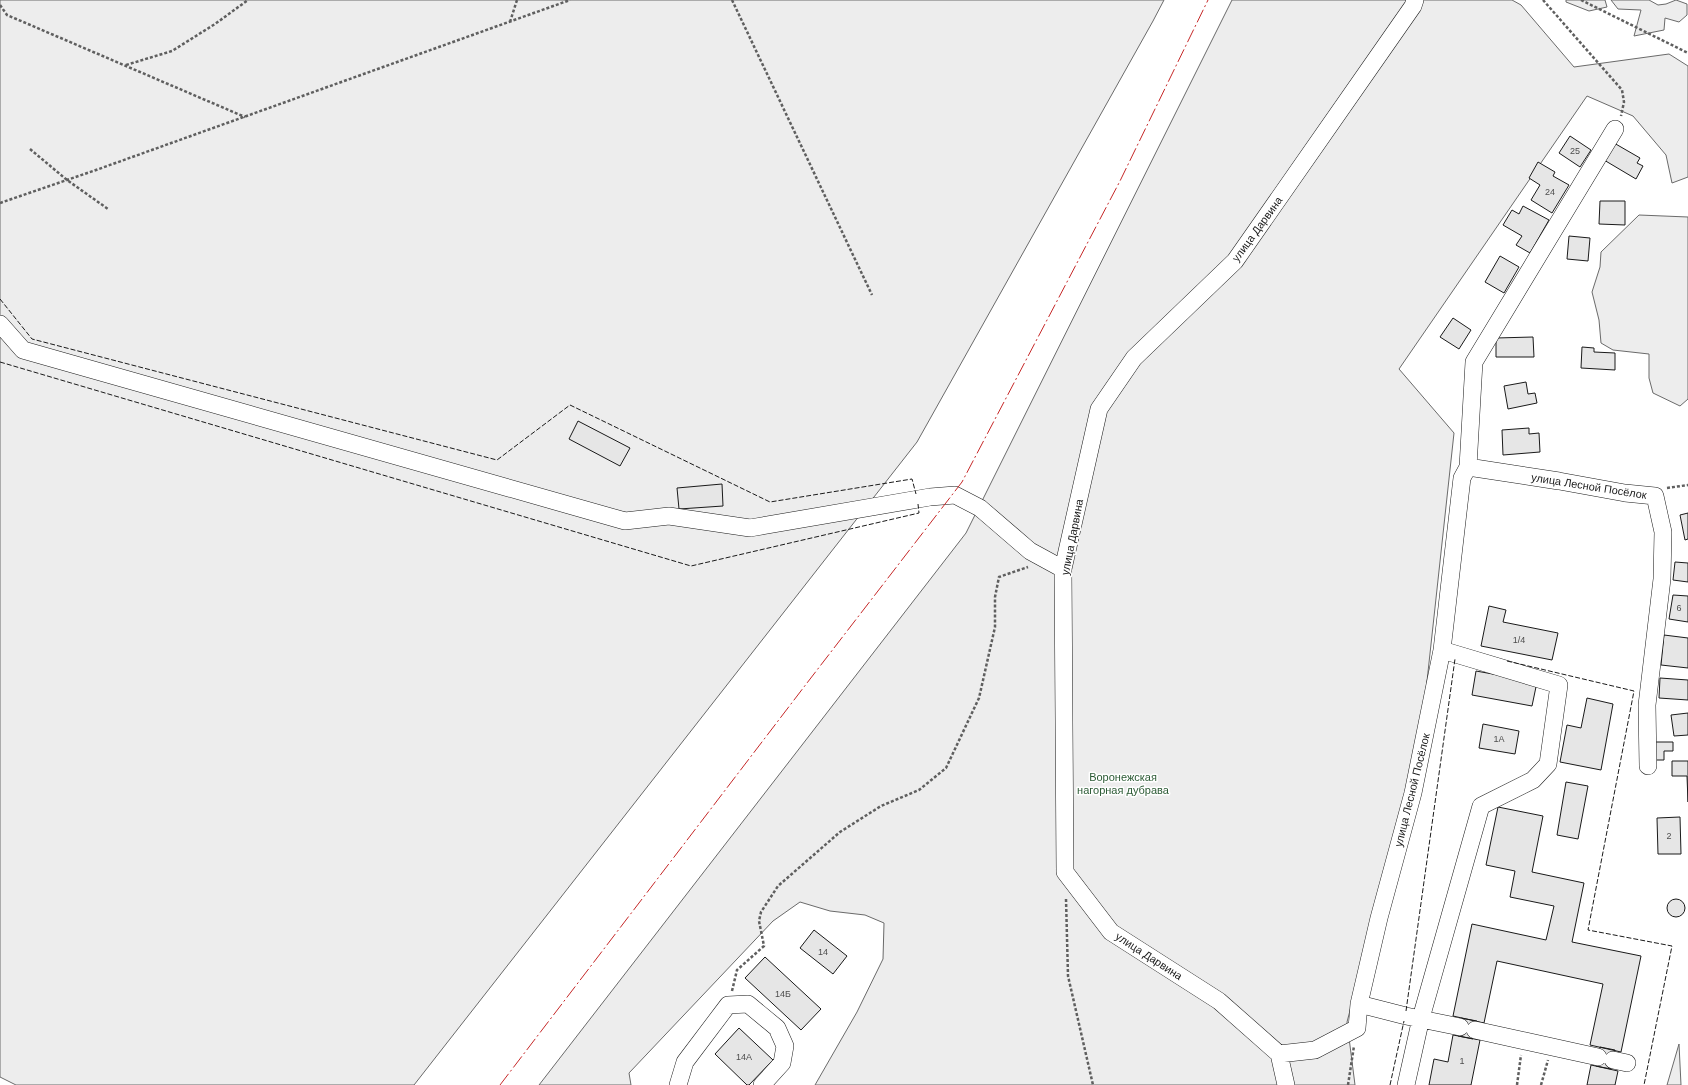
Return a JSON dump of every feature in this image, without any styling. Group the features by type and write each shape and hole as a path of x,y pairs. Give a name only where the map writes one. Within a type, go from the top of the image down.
{"street":[{"name":"улица Дарвина","path":"1279,1054 1219,1001 1111,932 1065,872 1063,569 1099,409 1134,358 1235,261 1413,6 1415,0"},
{"name":"улица Лесной Посёлок","path":"1357,1028 1358,1004 1379,918 1413,793 1442,650 1462,478 1468,467 1474,362 1615,129"},
{"path":"0,324 23,350 625,520 669,516 750,528 930,497 955,495 980,508 1030,551 1063,569"},
{"name":"улица Лесной Посёлок","path":"1468,467 1625,493 1655,496 1663,532 1662,579 1647,705 1648,766"},
{"path":"1406,1085 1421,1018 1481,806 1533,780 1548,764 1558,685 1442,650"},
{"path":"678,1085 685,1062 728,1004 748,1004 777,1028 786,1046 782,1063 762,1085"},
{"path":"1358,1004 1406,1016 1612,1060"},
{"path":"1286,1085 1279,1054 1315,1050 1357,1028"}],"path":[{"path":"126,66 172,51 215,24 248,0"},
{"path":"510,22 517,0"},
{"path":"0,203 246,117 570,0"},
{"path":"732,0 872,295"},
{"path":"1543,0 1622,90 1624,102 1622,113 1615,129"},
{"path":"1581,0 1688,53"},
{"path":"0,5 7,16 246,117"},
{"path":"30,149 67,180 108,209"},
{"path":"1655,496 1669,487 1688,485"},
{"path":"728,1004 737,970 764,946 759,921 761,912 778,886 840,832 881,806 919,790 946,768 979,698 995,627 995,597 999,577 1030,566"},
{"path":"1066,896 1068,976 1093,1085"},
{"path":"1348,1085 1357,1028"},
{"path":"1517,1085 1523,1040"},
{"path":"1541,1085 1551,1047"}],"green space":[{"path":"0,0 1164,0 917,442 414,1085 16,1085 0,1077"},
{"name":"Воронежская нагорная дубрава","path":"1232,0 1512,0 1521,5 1574,67 1669,54 1688,66 1688,177 1672,183 1666,155 1633,116 1587,96 1399,369 1454,433 1422,727 1405,801 1347,1022 1355,1085 815,1085 857,1012 883,959 884,923 865,915 830,911 800,902 773,921 629,1073 631,1085 539,1085 966,533"},
{"path":"1566,0 1605,0 1607,7 1589,11 1566,2"},
{"path":"1611,0 1649,0 1658,5 1676,0 1687,4 1687,15 1679,22 1665,18 1664,30 1634,36 1641,10 1618,9"},
{"path":"1639,215 1688,217 1688,399 1680,406 1653,393 1649,378 1649,354 1613,350 1601,343 1599,320 1592,292 1600,267 1601,252"},
{"path":"1679,1044 1681,1085 1667,1085"}],"building":[{"path":"1570,136 1591,150 1580,167 1559,153"},
{"path":"1614,143 1640,158 1637,163 1643,166 1636,179 1604,160"},
{"path":"1538,162 1555,172 1553,176 1569,185 1552,213 1531,200 1540,185 1529,178"},
{"path":"1600,201 1625,201 1625,225 1599,224"},
{"path":"1523,206 1549,220 1530,253 1516,245 1522,236 1503,225 1512,210 1519,214"},
{"path":"1569,236 1590,238 1588,261 1567,259"},
{"path":"1500,256 1519,267 1504,293 1485,282"},
{"path":"1453,318 1471,330 1459,349 1440,337"},
{"path":"1533,337 1534,357 1496,357 1496,338"},
{"path":"1582,347 1594,348 1594,352 1615,353 1615,370 1581,368"},
{"path":"1526,382 1528,394 1535,393 1537,403 1508,409 1504,386"},
{"path":"578,421 630,448 620,466 569,439"},
{"path":"1529,428 1529,434 1539,433 1540,452 1503,455 1502,430"},
{"path":"722,484 723,506 679,509 677,488"},
{"path":"1688,513 1688,539 1685,540 1680,515"},
{"path":"1675,562 1688,563 1688,582 1673,580"},
{"path":"1673,595 1688,596 1688,622 1669,619"},
{"path":"1489,606 1506,610 1503,622 1558,633 1552,660 1481,646"},
{"path":"1664,635 1688,638 1688,668 1661,665"},
{"path":"1476,671 1537,682 1532,706 1472,695"},
{"path":"1660,678 1688,680 1688,700 1659,698"},
{"path":"1587,698 1613,704 1601,770 1560,762 1567,725 1581,728"},
{"path":"1688,713 1688,735 1674,736 1671,715"},
{"path":"1483,724 1519,731 1515,754 1479,748"},
{"path":"1649,742 1673,742 1673,751 1664,751 1664,760 1650,760"},
{"path":"1672,761 1688,761 1688,802 1687,776 1672,776"},
{"path":"1566,782 1588,786 1578,839 1557,835"},
{"path":"1498,807 1543,816 1532,872 1584,883 1572,942 1641,956 1621,1052 1590,1045 1603,984 1497,961 1484,1023 1453,1016 1472,924 1546,940 1554,906 1510,897 1515,871 1486,865"},
{"path":"1680,817 1681,854 1658,854 1657,818"},
{"path":"1672,899 1680,899 1685,904 1683,915 1680,917 1672,917 1667,912 1667,904"},
{"path":"814,930 847,956 833,974 800,948"},
{"path":"765,957 821,1009 801,1030 745,978"},
{"path":"1461,1018 1477,1021 1473,1039 1458,1036"},
{"path":"739,1028 773,1060 749,1085 747,1085 715,1054"},
{"path":"1453,1035 1480,1040 1471,1085 1429,1085 1434,1059 1448,1062"},
{"path":"1600,1047 1615,1050 1611,1069 1596,1066"},
{"path":"1591,1065 1618,1071 1615,1085 1587,1085"}],"fence":[{"path":"0,299 32,339 497,460 570,405 770,502 912,479 916,494"},
{"path":"0,362 691,566 919,513 918,504"},
{"path":"1406,1011 1455,659"},
{"path":"1507,661 1634,691 1588,930 1672,946 1644,1085"},
{"path":"1390,1085 1404,1021"}],"power":[{"path":"500,1085 962,482 1120,181 1208,0"}]}
